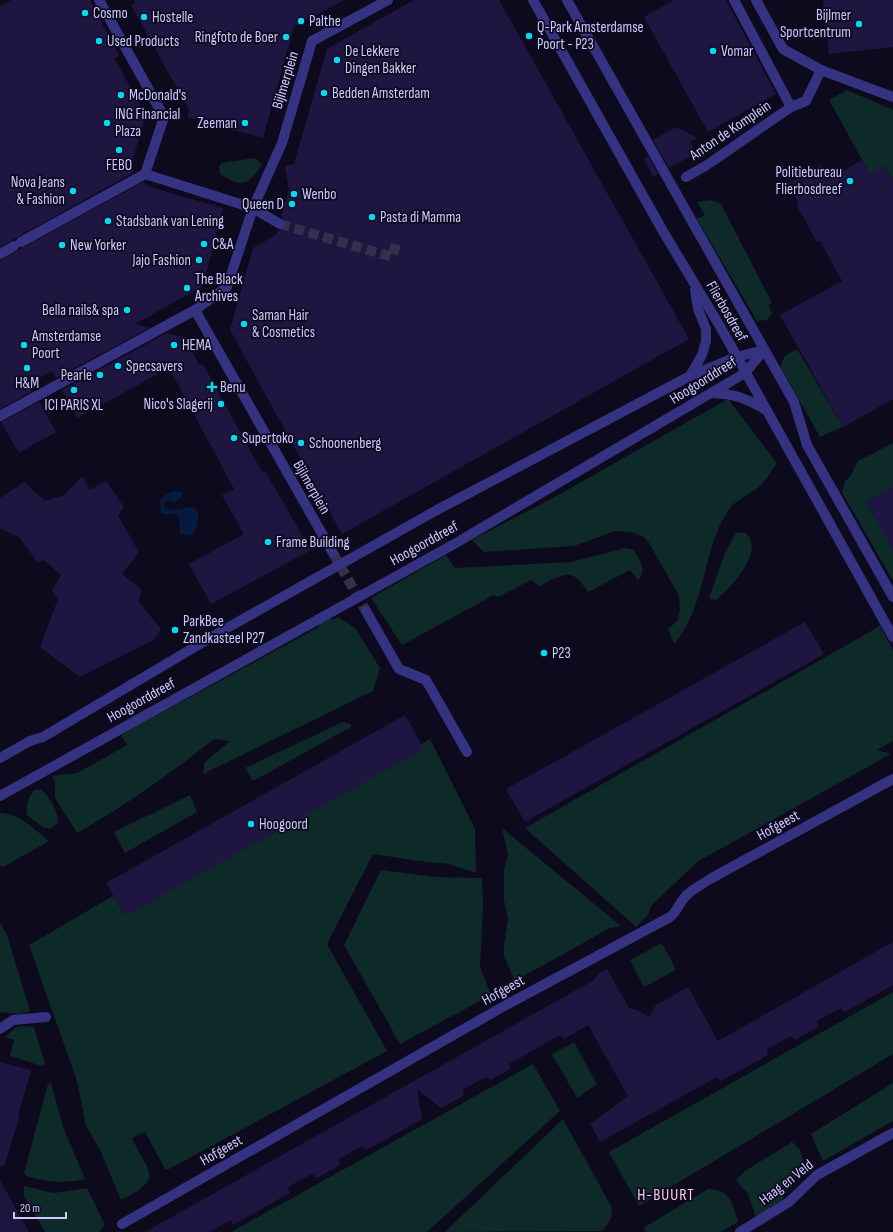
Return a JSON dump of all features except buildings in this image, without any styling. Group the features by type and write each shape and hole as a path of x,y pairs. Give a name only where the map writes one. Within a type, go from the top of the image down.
{"street":[{"path":"0,254 145,174 164,117 99,0"},
{"name":"Bijlmerplein","path":"0,416 195,310 227,287 253,208 282,143 312,41 388,0"},
{"name":"Flierbosdreef","path":"534,0 893,637"},
{"name":"Flierbosdreef","path":"567,0 794,402 808,445 831,489 893,597"},
{"name":"Anton de Komplein","path":"734,0 791,107"},
{"path":"756,0 783,49 821,70 893,97"},
{"name":"Anton de Komplein","path":"686,177 707,165 791,107 806,101 821,70"},
{"path":"145,174 253,208 280,224"},
{"path":"690,376 702,355 706,341 706,329 698,308 694,284"},
{"name":"Bijlmerplein","path":"195,310 333,553"},
{"name":"Hoogoorddreef","path":"0,758 30,741 43,737 220,632 437,510 690,376 736,356 764,350"},
{"name":"Hoogoorddreef","path":"0,796 456,543 745,374 764,350"},
{"path":"712,393 729,394 748,399 765,409"},
{"path":"366,612 399,669 426,680 467,752"},
{"name":"Hofgeest","path":"122,1224 506,1005 670,917 676,912 680,903 688,894 710,879 893,779"},
{"path":"0,1029 14,1020 46,1017"},
{"name":"Haag en Veld","path":"740,1232 789,1202 817,1175 893,1133"}],"green space":[{"path":"847,90 893,110 893,181 885,166 870,174 829,100"},
{"path":"255,158 262,165 248,181 244,183 239,183 220,174 219,167 221,163"},
{"path":"711,200 721,204 772,303 768,305 772,313 767,320 757,321 697,219 705,215 697,202"},
{"path":"797,349 843,427 820,437 781,368 784,358 790,352"},
{"path":"728,399 777,463 759,487 730,507 727,512 713,544 692,613 674,644 668,629 677,621 680,610 679,596 649,543 644,537 631,532 615,531 574,546 484,552 472,540 551,499"},
{"path":"893,443 893,487 866,502 893,548 893,581 842,492 845,481 850,477 858,461"},
{"path":"744,532 750,539 752,548 744,568 722,595 715,600 709,598 725,553 736,533"},
{"path":"625,548 634,550 642,565 641,577 638,580 630,570 588,592 577,578 571,575 561,576 539,586 531,580 498,597 494,595 402,645 371,598 446,555 455,568 571,562"},
{"path":"331,617 332,620 338,617 355,628 380,668 373,691 203,774 204,763 230,741 214,739 147,789 113,812 77,833 55,798 55,782 52,776 77,773 127,745 121,735 319,627 318,622"},
{"path":"880,626 893,650 893,741 877,750 891,754 697,862 651,906 648,915 636,927 525,828"},
{"path":"343,722 351,724 351,727 253,781 245,768"},
{"path":"430,739 475,829 476,873 449,864 373,854 327,944 387,1051 169,1169 165,1169 145,1132 132,1138 147,1167 149,1174 148,1180 144,1186 121,1200 100,1150 86,1126 77,1081 29,945 113,896 123,912"},
{"path":"41,789 50,800 57,813 58,823 50,829 44,828 27,815 27,805 34,790"},
{"path":"190,795 197,812 125,853 114,832"},
{"path":"0,813 8,814 21,819 49,841 3,867 0,866"},
{"path":"502,828 621,926 610,928 515,981 504,956 508,919 504,900 504,870 508,854"},
{"path":"381,870 434,877 482,878 483,908 480,967 491,995 400,1044 344,945"},
{"path":"0,923 7,935 30,1011 20,1014 0,1012"},
{"path":"662,943 676,970 644,987 630,960"},
{"path":"893,992 893,1054 639,1206 609,1152"},
{"path":"16,1027 34,1027 45,1064 42,1066 10,1056 14,1040 5,1037"},
{"path":"574,1042 597,1084 577,1098 552,1054"},
{"path":"533,1064 560,1111 427,1232 231,1232"},
{"path":"51,1083 63,1127 85,1179 55,1182 26,1176 24,1173 48,1084"},
{"path":"893,1083 893,1121 823,1161 811,1134"},
{"path":"563,1119 611,1206 612,1213 610,1220 602,1231 445,1232"},
{"path":"792,1142 800,1150 807,1172 797,1178 787,1189 781,1202 756,1217 748,1194 736,1180 745,1171"},
{"path":"24,1186 54,1193 87,1188 105,1225 99,1232 45,1232 24,1196"},
{"path":"708,1189 721,1192 726,1195 732,1204 738,1222 720,1232 646,1232 643,1228"}],"water":[{"path":"171,492 182,492 182,497 174,503 167,500 164,503 165,508 176,509 194,507 198,513 198,519 195,533 190,535 180,534 179,517 174,514 162,514 160,505 162,498"}],"tunnel":[{"path":"280,224 392,257 396,244"},
{"path":"333,553 366,611"}],"place":[{"name":"Cosmo","path":"85,13"},
{"name":"Hostelle","path":"144,17"},
{"name":"Palthe","path":"301,21"},
{"name":"Bijlmer Sportcentrum","path":"859,24"},
{"name":"Q-Park Amsterdamse Poort - P23","path":"529,36"},
{"name":"Ringfoto de Boer","path":"286,37"},
{"name":"Used Products","path":"99,41"},
{"name":"Vomar","path":"713,51"},
{"name":"De Lekkere Dingen Bakker","path":"337,60"},
{"name":"Bedden Amsterdam","path":"324,93"},
{"name":"McDonald's","path":"121,95"},
{"name":"ING Financial Plaza","path":"107,123"},
{"name":"Zeeman","path":"245,123"},
{"name":"FEBO","path":"119,150"},
{"name":"Politiebureau Flierbosdreef","path":"850,181"},
{"name":"Nova Jeans & Fashion","path":"73,191"},
{"name":"Wenbo","path":"294,194"},
{"name":"Queen D","path":"292,204"},
{"name":"Pasta di Mamma","path":"372,217"},
{"name":"Stadsbank van Lening","path":"108,221"},
{"name":"C&A","path":"204,244"},
{"name":"New Yorker","path":"62,245"},
{"name":"Jajo Fashion","path":"199,260"},
{"name":"The Black Archives","path":"187,288"},
{"name":"Bella nails& spa","path":"127,310"},
{"name":"Saman Hair & Cosmetics","path":"244,324"},
{"name":"Amsterdamse Poort","path":"24,345"},
{"name":"HEMA","path":"174,345"},
{"name":"Specsavers","path":"118,366"},
{"name":"H&M","path":"27,368"},
{"name":"Pearle","path":"100,375"},
{"name":"Benu","path":"212,387"},
{"name":"ICI PARIS XL","path":"74,390"},
{"name":"Nico's Slagerij","path":"221,404"},
{"name":"Supertoko","path":"234,438"},
{"name":"Schoonenberg","path":"301,443"},
{"name":"Frame Building","path":"268,542"},
{"name":"ParkBee Zandkasteel P27","path":"175,630"},
{"name":"P23","path":"544,653"},
{"name":"Hoogoord","path":"251,824"}],"district":[{"name":"H-BUURT","path":"666,1194"}]}
